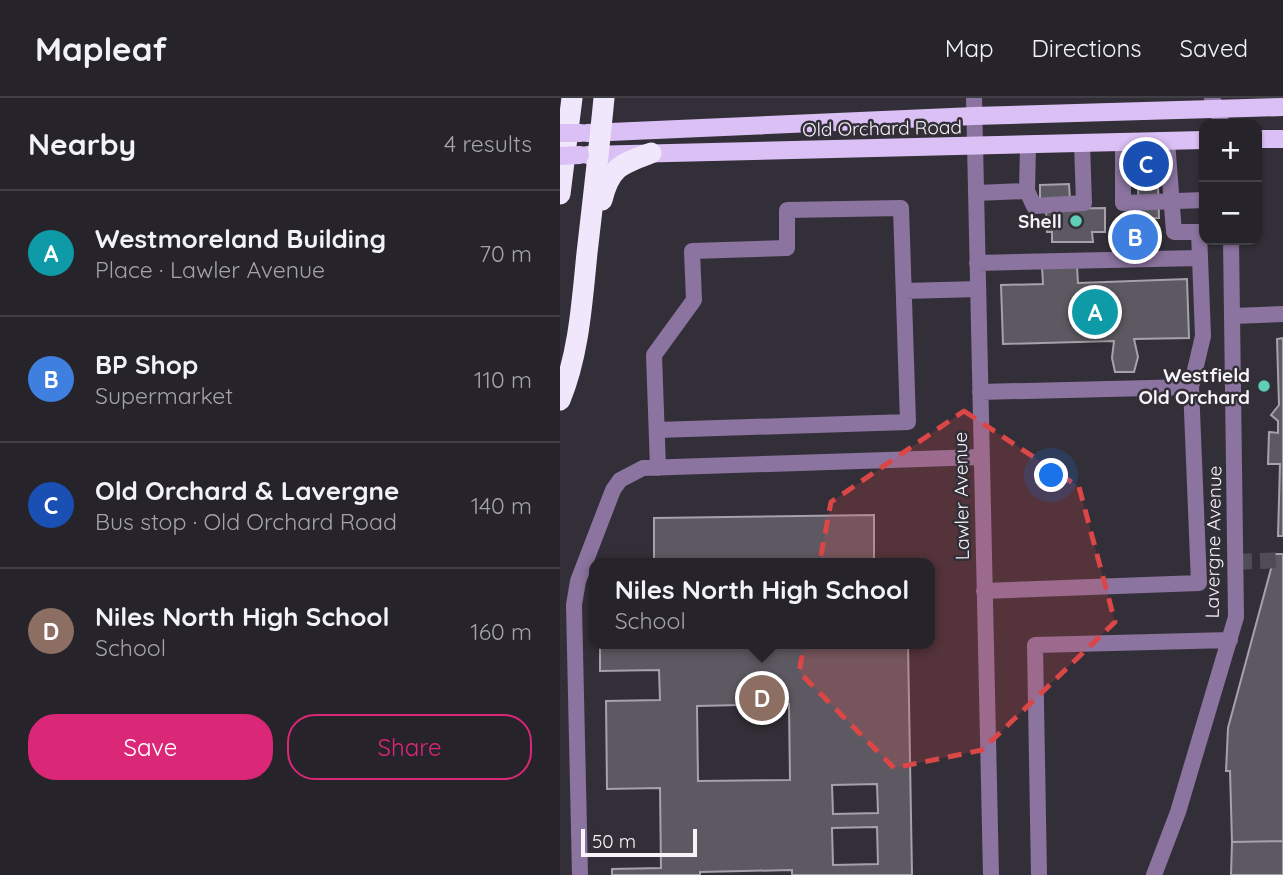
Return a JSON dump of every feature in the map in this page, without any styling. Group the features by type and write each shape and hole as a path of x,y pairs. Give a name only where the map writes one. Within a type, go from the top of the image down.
{"highway":[{"path":"560,194 572,98"},
{"path":"579,326 591,132 604,98"},
{"path":"560,400 587,303 599,211 606,181 616,169 627,162 652,153"}],"main road":[{"name":"Old Orchard Road","path":"560,133 974,107 1217,110 1283,107"},
{"path":"1262,139 1283,139"},
{"name":"Old Orchard Road","path":"560,156 1199,140"}],"street":[{"name":"Lawler Avenue","path":"974,107 990,875"},
{"path":"1167,141 1174,232 1199,232"},
{"path":"1123,143 1123,203 1199,200"},
{"path":"1028,146 1027,191 1034,206 1084,203 1082,144"},
{"path":"976,193 1027,191"},
{"path":"656,430 908,422 901,208 787,210 787,248 692,251 694,300 654,355 656,430 658,468"},
{"path":"984,591 1199,583 1191,387 1202,336 1200,245"},
{"name":"Lavergne Avenue","path":"1154,875 1178,813 1236,617 1231,245"},
{"path":"977,263 1199,258"},
{"path":"904,291 978,289"},
{"path":"1233,316 1283,314"},
{"path":"980,392 1191,387"},
{"path":"580,875 574,605 578,581 612,490 620,480 643,468 981,457"},
{"path":"1039,875 1035,645 1230,640"},
{"path":"560,704 577,703"}],"highlighted area":[{"path":"964,411 1079,487 1115,622 982,750 894,768 799,672 831,502"}],"building":[{"name":"Shell","path":"1069,184 1070,200 1040,201 1040,185"},
{"path":"1158,186 1159,218 1139,219 1138,187"},
{"name":"Shell","path":"1105,208 1105,232 1092,232 1093,242 1052,242 1052,232 1047,232 1046,209"},
{"path":"1153,226 1154,246 1117,248 1116,227"},
{"path":"1077,266 1078,283 1187,279 1189,338 1134,339 1138,357 1134,372 1115,372 1112,358 1114,341 1003,344 1001,285 1043,284 1042,267"},
{"path":"1283,338 1283,536 1278,536 1280,464 1268,464 1269,432 1278,433 1278,421 1271,415 1279,405 1277,339"},
{"path":"874,515 874,558 654,558 654,518"},
{"path":"1275,554 1283,554 1283,841 1232,842 1230,771 1226,771 1228,728"},
{"path":"600,649 908,649 912,875 792,875 792,870 700,872 700,875 612,875 612,869 661,868 660,788 607,789 606,701 660,700 659,670 600,671","holes":["789,704 790,780 698,781 697,706","877,784 878,813 833,814 832,785","877,827 878,864 833,865 832,828"]},
{"path":"1283,841 1283,875 1231,875 1232,842"}],"tunnel":[{"path":"1236,562 1283,560"}],"place":[{"name":"Old Orchard & Lavergne","path":"1146,164"},
{"name":"Shell","path":"1076,221"},
{"name":"BP Shop","path":"1135,237"},
{"name":"Westmoreland Building","path":"1095,312"},
{"name":"Westfield Old Orchard","path":"1264,386"},
{"name":"Niles North High School","path":"762,698"}]}
